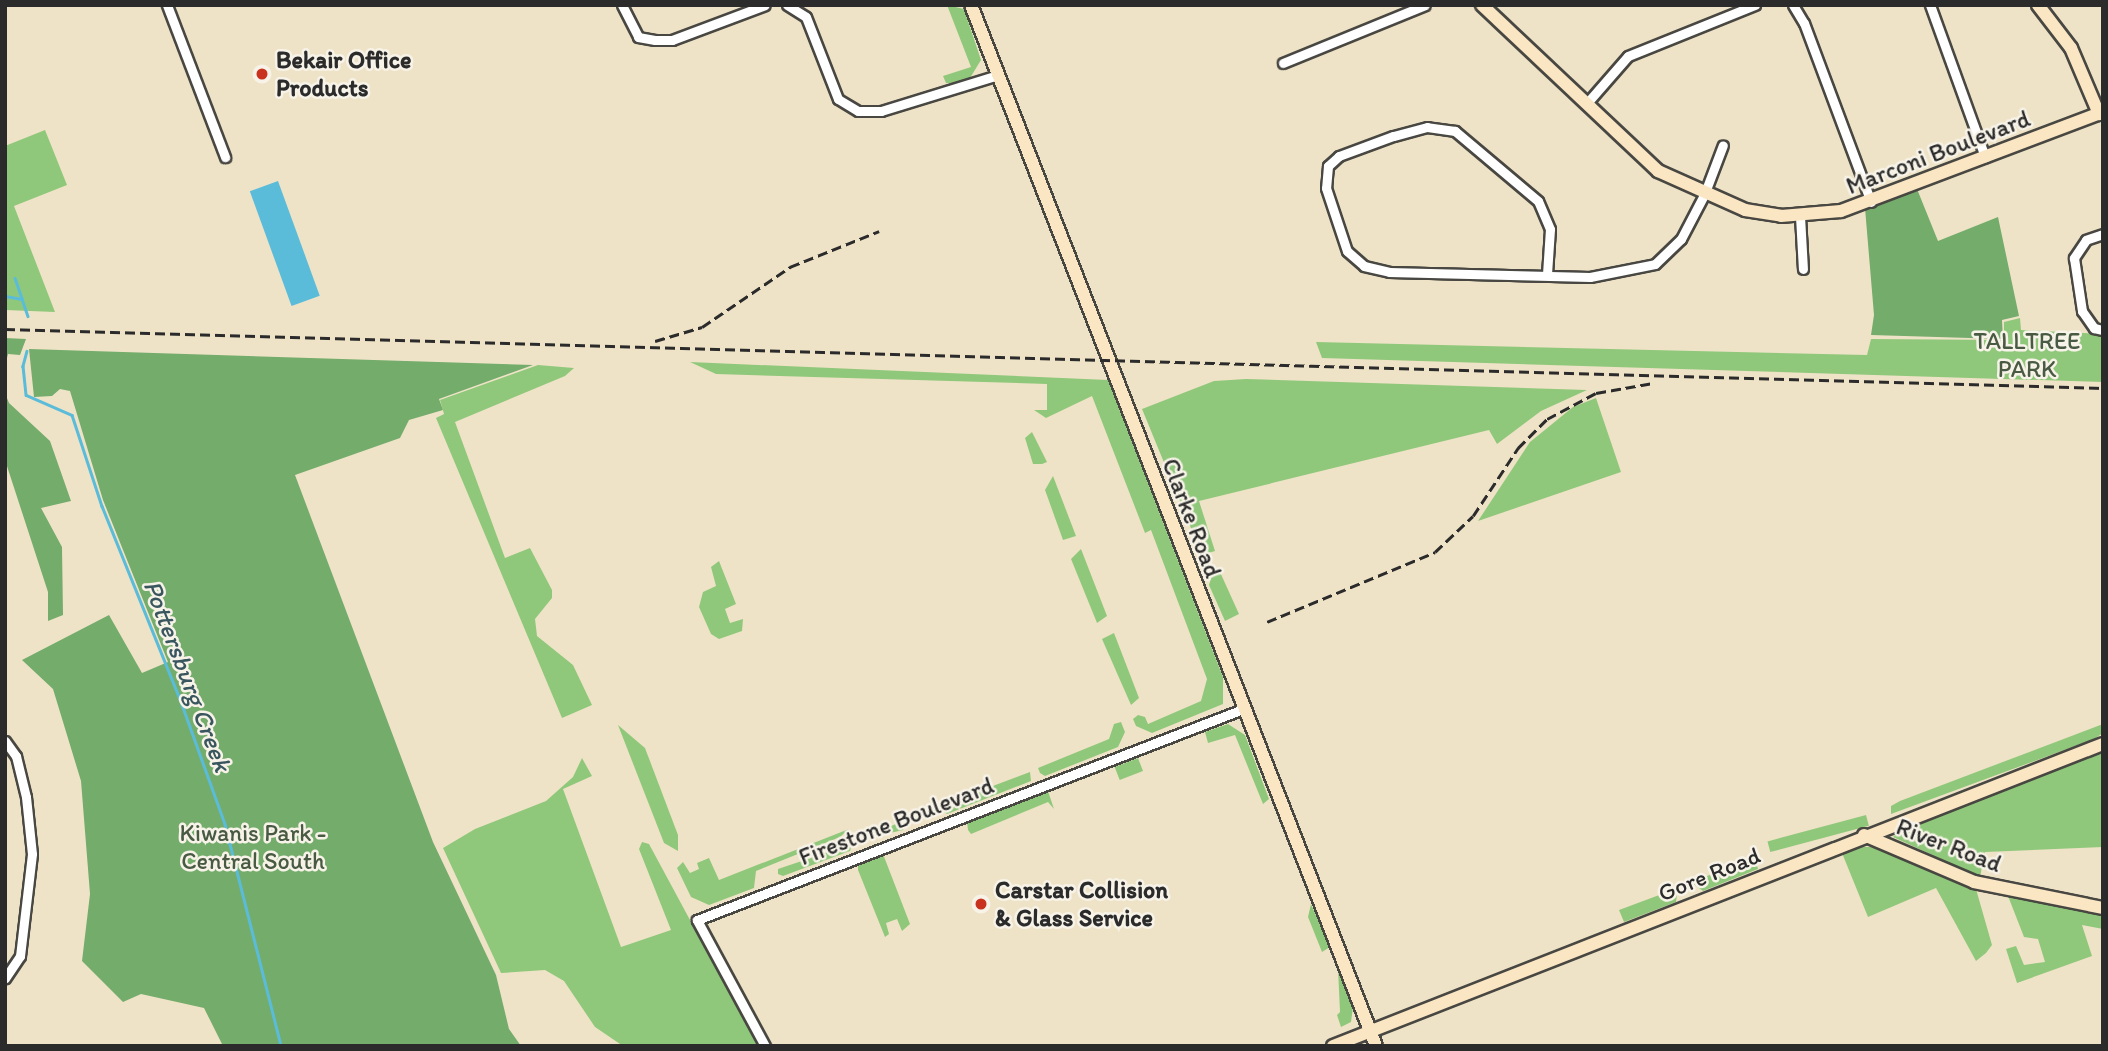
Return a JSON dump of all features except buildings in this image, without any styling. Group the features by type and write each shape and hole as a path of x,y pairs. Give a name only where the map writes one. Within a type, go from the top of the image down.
{"main road":[{"name":"Clarke Road","path":"971,5 1376,1046"},
{"name":"Marconi Boulevard","path":"1482,5 1658,171 1704,195 1745,211 1800,216 1871,202 2101,113"},
{"path":"2038,5 2071,48 2101,113"},
{"name":"Gore Road","path":"1333,1046 1864,835 2103,744"},
{"name":"River Road","path":"1864,835 1974,882 2103,908"}],"street":[{"path":"167,5 225,157"},
{"path":"622,5 638,37 655,40 672,40 765,5"},
{"path":"787,5 806,17 838,99 858,111 881,111 998,75"},
{"path":"1283,63 1425,5"},
{"path":"1587,103 1628,56 1755,5"},
{"path":"1793,5 1804,23 1871,202"},
{"path":"1930,5 1985,157"},
{"path":"1548,274 1550,229 1538,201 1455,131 1427,127 1392,136 1339,156 1328,166 1326,188 1344,240 1348,251 1364,266 1389,272 1590,277 1656,264 1681,239 1704,195 1723,145"},
{"path":"1800,216 1804,269"},
{"path":"2103,233 2086,240 2074,258 2082,311 2094,328 2103,330"},
{"name":"Firestone Boulevard","path":"765,1046 697,920 1243,709"},
{"path":"5,741 16,756 26,797 32,854 28,915 20,956 5,978"}],"green space":[{"path":"947,5 964,9 981,60 970,78 953,83 946,83 943,76 971,67"},
{"path":"45,130 67,185 14,206 55,312 5,310 5,146"},
{"path":"1917,189 1938,241 1998,217 2019,316 2002,320 2003,339 1871,335 1874,315 1865,208"},
{"name":"TALLTREE PARK","path":"2020,318 2021,330 2103,334 2103,382 1322,358 1316,342 1867,355 1871,339 2004,340 2004,322"},
{"path":"5,338 26,339 20,355 8,354 5,366"},
{"name":"Kiwanis Park - Central South","path":"29,349 533,365 439,399 443,410 409,420 400,438 295,475 433,842 496,975 509,1029 521,1046 223,1046 204,1008 141,994 123,1002 82,961 90,894 81,781 53,689 22,660 109,615 142,673 168,662 103,500 70,391 60,389 52,396 34,397"},
{"path":"690,362 1108,380 1223,677 1223,704 1152,733 1136,726 1133,719 1138,715 1145,717 1148,724 1201,701 1207,679 1151,530 1145,533 1092,396 1046,418 1034,410 1047,410 1047,384 716,374"},
{"path":"538,365 574,368 565,376 455,422 505,558 530,548 552,590 552,598 535,619 537,636 573,665 592,705 562,718 436,418 444,414 440,400"},
{"path":"1246,379 1587,390 1541,411 1497,444 1489,430 1199,501 1215,551 1202,555 1142,409 1214,381"},
{"path":"5,393 9,403 50,441 71,501 41,508 62,547 63,615 48,621 48,592 5,460"},
{"path":"1596,398 1621,472 1478,521 1530,442 1573,407"},
{"path":"1032,432 1047,462 1033,464 1025,438"},
{"path":"1053,476 1076,536 1063,540 1045,490"},
{"path":"1081,549 1107,616 1097,623 1071,559"},
{"path":"719,561 736,604 725,609 730,623 743,619 742,631 719,639 711,634 699,607 703,592 716,586 711,567"},
{"path":"1220,572 1239,614 1225,621 1209,585 1211,578"},
{"path":"1114,633 1139,698 1131,705 1102,639"},
{"path":"1121,722 1125,732 1118,747 1045,776 1040,773 1038,768 1109,739 1114,724"},
{"path":"1228,724 1245,735 1269,799 1263,804 1235,735 1208,743 1205,732"},
{"path":"2103,724 2103,733 2094,739 1891,814 1891,806 1900,801"},
{"path":"618,725 645,748 678,835 678,851 664,843"},
{"path":"2103,752 2103,847 1985,852 1980,877 1893,837 1900,830"},
{"path":"582,758 592,776 563,789 621,947 671,930 639,849 642,842 649,844 758,1046 623,1046 595,1027 564,981 545,970 501,973 443,848 475,829 546,801 573,777"},
{"path":"1138,758 1143,771 1120,780 1115,767"},
{"path":"1030,772 1031,781 947,814 937,807"},
{"path":"1048,791 1054,809 1048,802 971,834 968,830 967,822"},
{"path":"1866,815 1869,826 1770,852 1767,841"},
{"path":"901,822 906,826 903,830 873,837 873,833"},
{"path":"849,829 840,837 756,871 754,888 709,905 691,897 677,868 683,862 690,873 699,869 697,863 709,858 719,880"},
{"path":"852,844 850,851 783,876 778,874 778,869"},
{"path":"1855,847 1873,847 1976,889 1992,945 1986,953 1976,961 1936,888 1868,917 1842,853"},
{"path":"883,854 910,924 902,931 897,919 886,923 889,934 885,937 858,870 858,863"},
{"path":"1755,858 1758,869 1703,891 1691,882"},
{"path":"1678,888 1676,902 1624,922 1619,910"},
{"path":"2008,896 2103,914 2103,929 2082,925 2092,956 2017,983 2006,949 2016,946 2024,965 2045,962 2038,939 2024,937"},
{"path":"1311,904 1330,947 1322,952 1308,917"},
{"path":"1338,969 1353,1007 1351,1022 1341,1027 1337,1015 1340,1012"}],"water":[{"path":"278,181 320,296 292,306 250,191"}],"waterway":[{"path":"15,278 22,298"},
{"name":"Pottersburg Creek","path":"5,296 22,299 28,316"},
{"name":"Pottersburg Creek","path":"27,351 23,366 26,395 72,415 102,506 180,699 225,824 281,1046"}],"railway":[{"path":"655,341 702,327 790,267 879,231"},
{"path":"5,329 2103,388"},
{"path":"1267,622 1435,552 1473,516 1518,448 1547,419 1596,393 1653,383"}],"place":[{"name":"Bekair Office Products","path":"262,74"},
{"name":"Carstar Collision & Glass Service","path":"981,904"}]}
